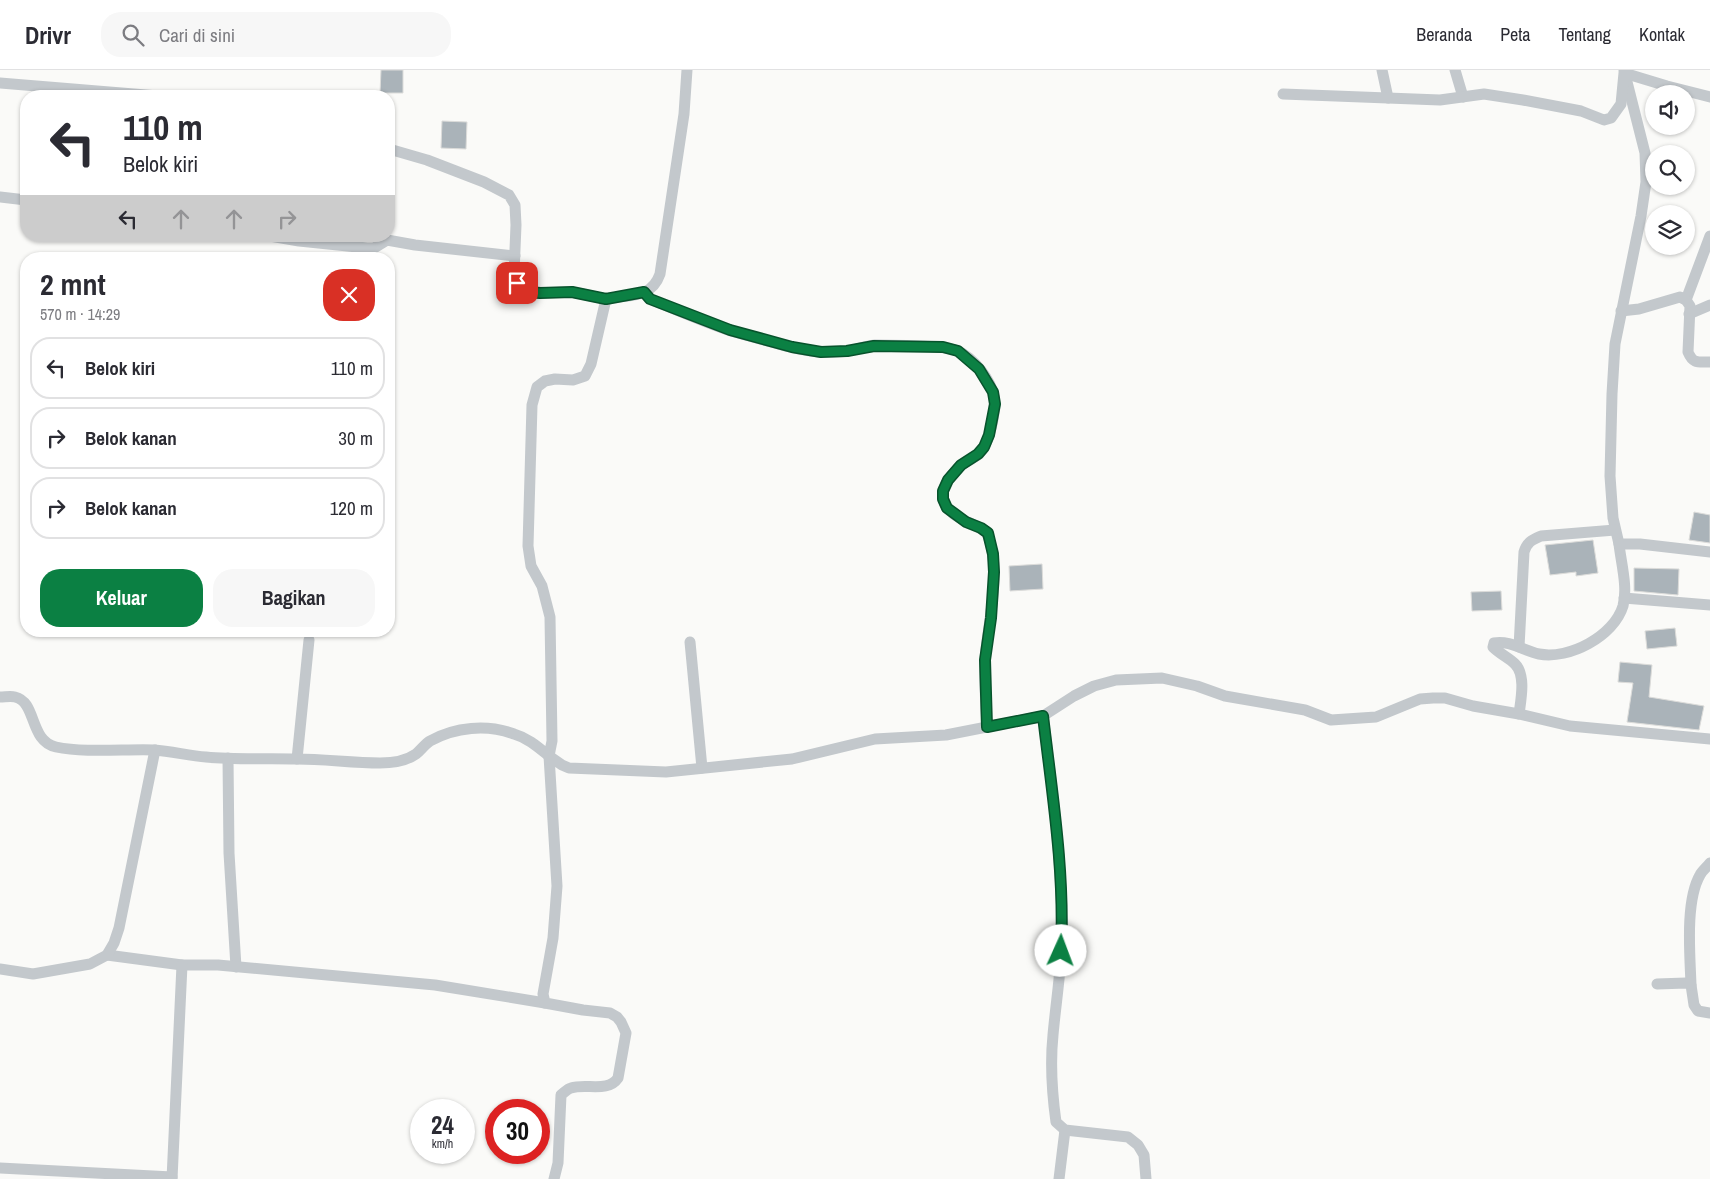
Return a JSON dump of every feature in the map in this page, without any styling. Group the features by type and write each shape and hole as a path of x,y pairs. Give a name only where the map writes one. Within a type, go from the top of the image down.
{"street":[{"path":"395,151 476,178 509,195 515,205 514,274 517,283 530,292 572,292 606,299 644,292 657,283 660,274 684,114 687,70"},
{"path":"1382,70 1388,98"},
{"path":"1455,70 1463,97"},
{"path":"1283,94 1440,100 1484,94 1581,111 1604,120 1610,118 1621,104 1624,71"},
{"path":"1624,71 1667,86 1710,97"},
{"path":"1519,714 1520,670 1493,645 1499,642 1540,654 1564,654 1582,647 1602,634 1617,621 1623,605 1624,592 1619,544 1613,518 1610,476 1615,344 1646,182 1645,153 1624,71"},
{"path":"0,83 85,90"},
{"path":"0,197 20,199"},
{"path":"1686,300 1710,236"},
{"path":"395,241 515,256"},
{"path":"309,242 374,248 384,242"},
{"path":"644,292 650,299 730,330 792,347 821,352 847,351 874,346 943,347 958,351 979,369 993,392 995,404 989,435 984,447 978,454 961,465 948,480 943,491 943,499 947,508 966,522 988,533 993,554 994,572 991,618 985,660 987,727"},
{"path":"1621,311 1639,309 1680,297 1686,300 1690,306 1688,352 1691,359 1697,362 1710,362"},
{"path":"545,1003 543,994 553,938 557,886 549,756 552,741 550,617 542,586 531,566 528,546 532,405 537,387 545,382 555,379 572,380 585,376 591,364 606,299"},
{"path":"1689,314 1710,305"},
{"path":"1519,647 1524,552 1526,545 1541,536 1616,530"},
{"path":"1619,544 1640,544 1710,552"},
{"path":"1624,598 1710,606"},
{"path":"297,758 309,640"},
{"path":"690,642 702,768"},
{"path":"0,697 16,697 24,702 32,716 35,729 43,740 54,747 155,750 206,757 297,758 380,763 406,759 416,754 428,742 449,732 465,729 492,730 514,733 532,742 549,756 569,768 666,772 792,759 875,738 946,735 1043,716 1074,696 1094,686 1116,680 1162,678 1197,686 1225,696 1305,710 1331,720 1376,717 1420,699 1445,698 1473,706 1570,726 1710,738"},
{"path":"1043,716 1058,839 1062,934 1058,1002 1053,1036 1052,1076 1056,1122 1064,1130 1128,1137 1138,1145 1144,1155 1146,1179"},
{"path":"0,969 33,974 90,964 107,955 114,943 119,928 155,750"},
{"path":"228,758 229,853 236,967"},
{"path":"1710,863 1700,876 1695,889 1690,919 1691,984 1694,1006 1698,1011 1710,1013"},
{"path":"107,955 182,965 218,965 435,985 610,1013 617,1017 626,1033 618,1078 610,1085 573,1087 562,1095 558,1163 554,1179"},
{"path":"0,1168 172,1178 182,965"},
{"path":"1657,984 1691,984"},
{"path":"1059,1179 1064,1130"}],"building":[{"path":"381,70 403,70 403,93 395,93 395,90 380,90"},
{"path":"442,121 467,122 466,149 441,148"},
{"path":"1694,512 1710,515 1710,543 1689,540"},
{"path":"1593,540 1598,573 1576,576 1576,572 1550,575 1545,545"},
{"path":"1042,564 1043,589 1010,591 1009,566"},
{"path":"1634,568 1679,569 1678,595 1634,591"},
{"path":"1501,591 1502,610 1472,611 1471,592"},
{"path":"1675,628 1677,646 1647,649 1645,631"},
{"path":"1620,662 1652,665 1649,697 1704,706 1699,730 1627,722 1633,683 1618,682"}],"route":[{"path":"517,283 530,292 572,292 606,299 616,296 638,295 644,292 650,299 730,330 792,347 821,352 847,351 874,346 943,347 958,351 979,369 988,381 993,392 995,404 989,435 984,447 978,454 961,465 948,480 943,491 943,499 947,508 966,522 988,533 993,554 994,572 991,618 985,660 987,727 1043,716 1058,839 1061,951"}]}
